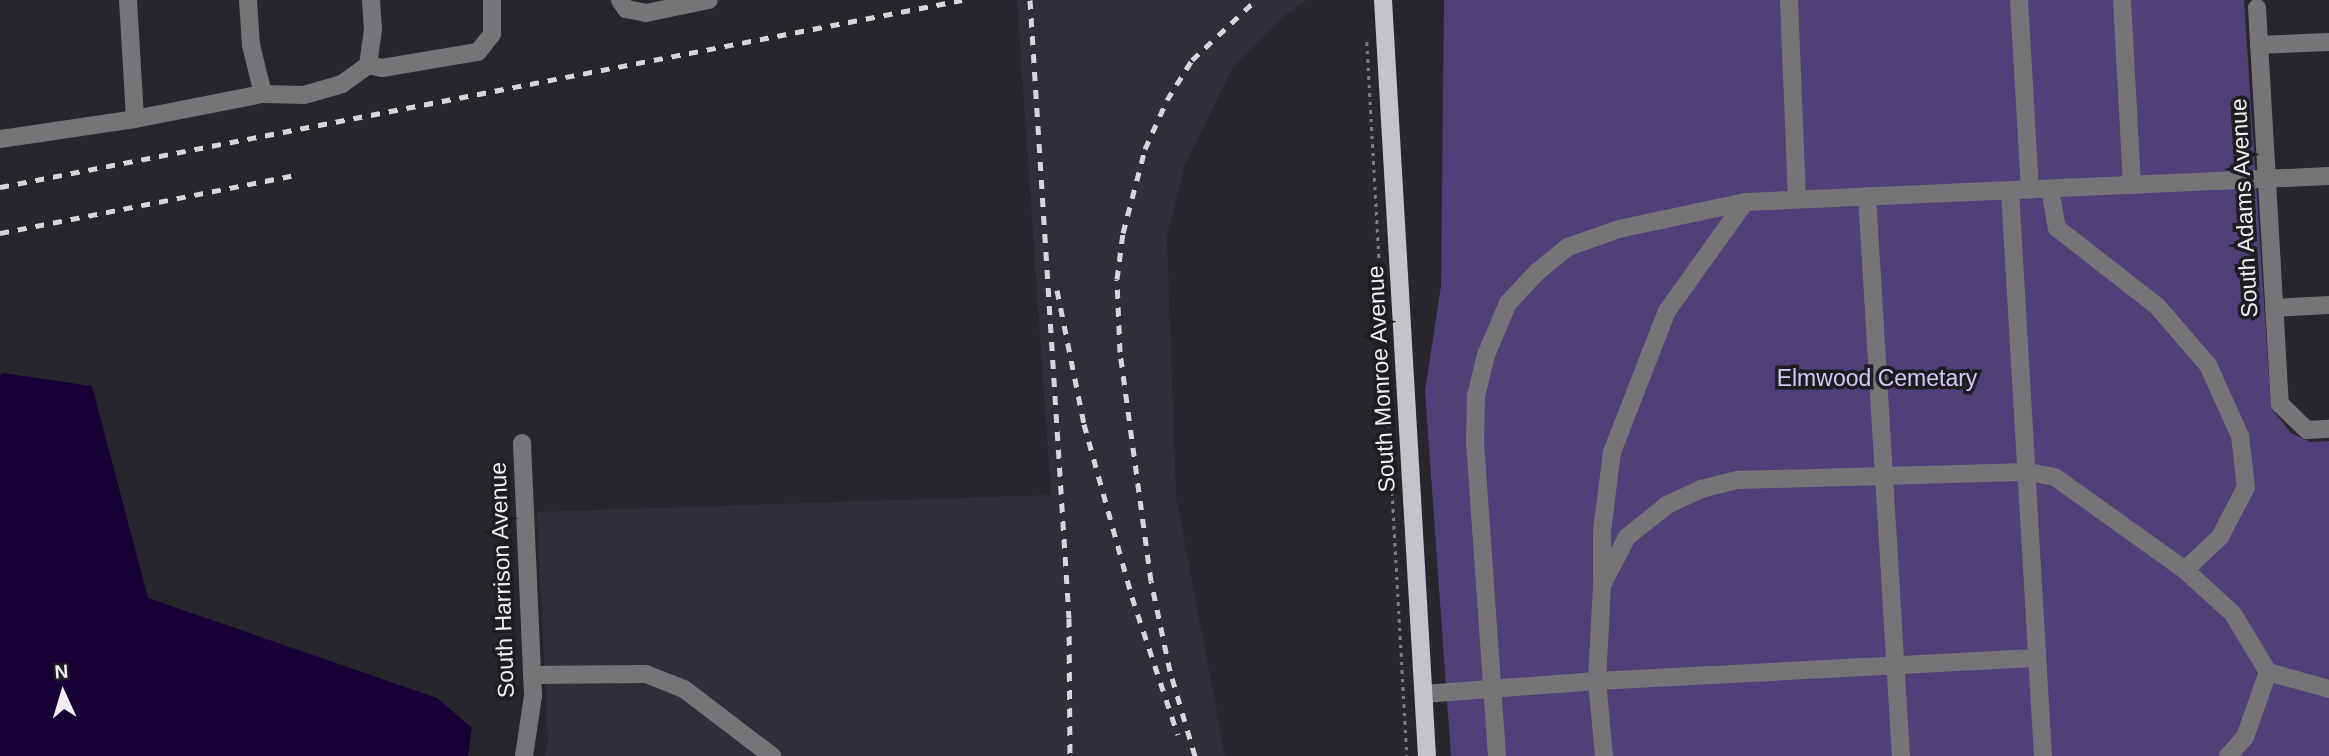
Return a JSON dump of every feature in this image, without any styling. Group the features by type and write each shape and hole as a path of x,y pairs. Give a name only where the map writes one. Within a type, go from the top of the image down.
{"main road":[{"name":"South Monroe Avenue","path":"1383,0 1427,756"}],"street":[{"path":"128,0 135,119"},
{"path":"248,0 251,45 263,94"},
{"path":"0,139 135,119 263,94 304,95 342,84 368,65 373,29 371,0"},
{"path":"368,65 382,68 478,52 492,34 492,0"},
{"path":"620,0 626,9 646,13 709,0"},
{"path":"1788,0 1797,200"},
{"path":"2019,0 2030,190"},
{"path":"2122,0 2132,185"},
{"name":"South Adams Avenue","path":"2257,8 2280,404 2307,430 2329,429"},
{"path":"2259,45 2329,43"},
{"path":"1497,756 1475,444 1476,396 1486,355 1508,303 1537,272 1568,247 1619,229 1745,202 2329,176"},
{"path":"2050,189 2057,228 2157,306 2208,365 2240,436 2246,487 2220,537 2185,570"},
{"path":"2010,191 2029,471 2036,658 2043,756"},
{"path":"1867,196 1900,756"},
{"path":"1604,756 1597,681 1602,531 1612,452 1667,312 1745,202"},
{"path":"2274,308 2329,305"},
{"name":"South Harrison Avenue","path":"522,443 533,696 524,756"},
{"path":"1602,585 1627,537 1667,505 1700,489 1738,480 2029,471 2055,477 2185,570 2233,614 2268,672 2329,689"},
{"path":"1424,694 1597,681 2036,658"},
{"path":"2228,756 2245,737 2268,672"},
{"path":"532,675 646,674 684,689 772,756"}],"path":[{"path":"1367,35 1406,756"}],"shaded area":[{"path":"1017,0 1307,0 1284,16 1232,69 1185,165 1167,238 1176,497 1225,756 545,756 548,741 537,512 1051,495"},
{"path":"3,373 92,386 148,598 437,698 472,728 468,756 0,756 0,376"}],"green space":[{"name":"Elmwood Cemetary","path":"1444,0 2244,0 2271,408 2291,433 2311,442 2329,441 2329,756 1451,756 1425,391 1441,286"}],"railway":[{"path":"0,187 962,0"},
{"path":"1030,0 1069,618 1070,756"},
{"path":"1195,756 1170,671 1151,581 1120,352 1117,279 1123,233 1145,149 1167,100 1192,60 1256,0"},
{"path":"0,233 291,176"},
{"path":"1057,290 1084,424 1132,597 1178,735"}]}
